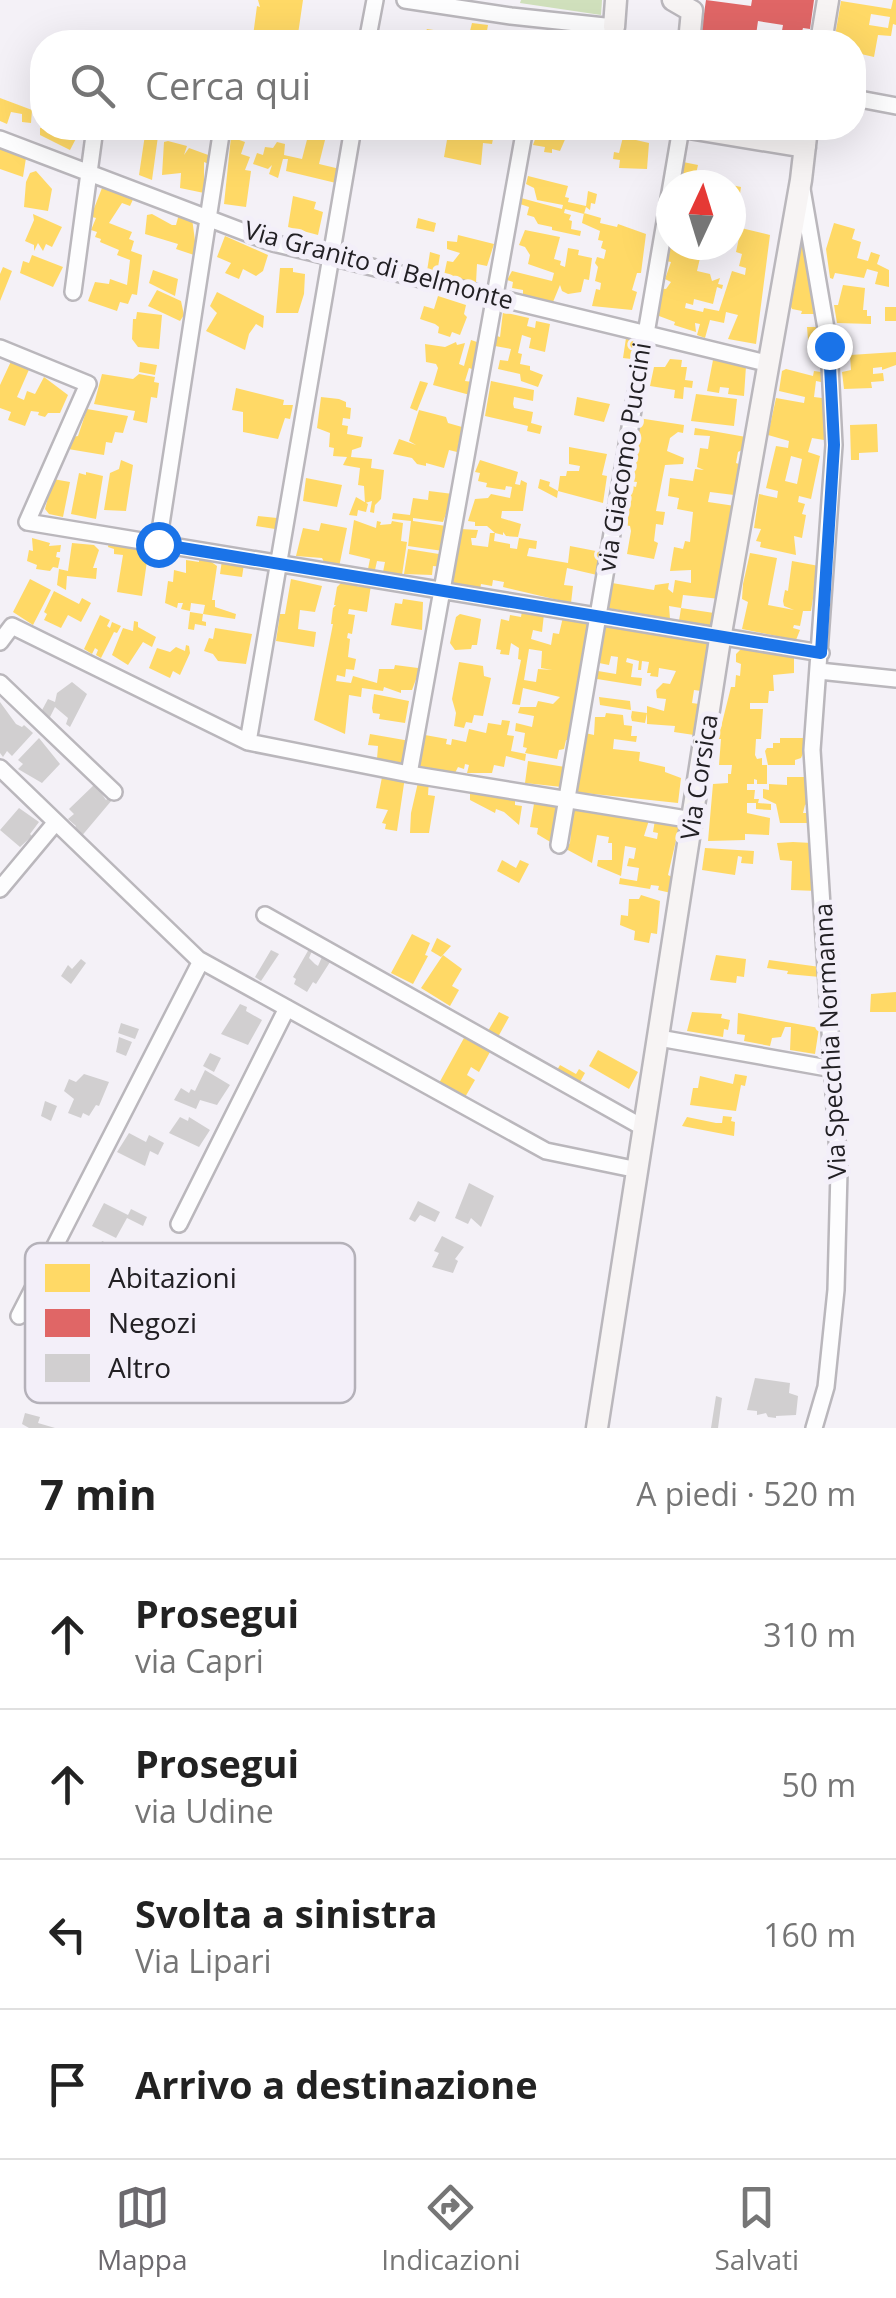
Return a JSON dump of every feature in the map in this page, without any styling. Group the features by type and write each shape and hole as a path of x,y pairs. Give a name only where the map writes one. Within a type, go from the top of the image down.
{"main road":[{"path":"614,27 616,0"},
{"path":"673,0 692,6"},
{"path":"822,30 828,0"},
{"name":"Via Corsica","path":"596,1428 720,639 806,140"}],"street":[{"path":"369,30 375,0"},
{"path":"405,0 511,8 614,27"},
{"path":"866,100 896,106"},
{"name":"Via Granito di Belmonte","path":"0,139 273,243 766,362"},
{"path":"72,292 93,140"},
{"path":"158,544 220,140"},
{"path":"248,742 351,140"},
{"path":"409,774 523,140"},
{"name":"via Giacomo Puccini","path":"559,845 679,140"},
{"name":"Via Specchia Normanna","path":"801,180 829,346 834,445 812,750 839,1172 836,1290 826,1387 814,1428"},
{"path":"0,348 88,384 27,522 821,653"},
{"path":"0,642 12,626 248,742 409,774 693,820"},
{"path":"819,671 896,678"},
{"path":"0,683 114,792"},
{"path":"0,768 201,960 546,1151 638,1170"},
{"path":"0,888 56,822"},
{"path":"265,915 644,1128"},
{"path":"57,1243 201,960"},
{"path":"179,1224 287,1008"},
{"path":"659,1038 834,1069"},
{"path":"20,1316 25,1306"}],"green space":[{"path":"602,0 601,15 520,3"}],"building: Abitazioni":[{"path":"258,0 303,0 299,30 254,30 257,6 260,7"},
{"path":"896,0 896,25 893,24 891,36 878,35 874,57 866,55 866,30 836,30 841,1 891,9","holes":["871,14 890,17 888,28 869,25"]},
{"path":"472,23 488,25 487,30 470,30"},
{"path":"0,98 30,109 30,123 22,122 22,114 11,112 7,124 0,121"},
{"path":"50,140 75,140 70,150"},
{"path":"144,140 157,140 152,180 139,175"},
{"path":"231,140 239,140 245,142 241,154 250,157 245,170 251,171 246,207 224,204"},
{"path":"307,140 325,140 319,164 340,169 336,183 286,171 288,159 283,159 278,178 269,174 272,165 268,169 253,164 257,153 263,155 265,147 273,148 277,142 285,144 284,155 302,159"},
{"path":"447,140 493,140 492,144 483,143 481,165 444,157"},
{"path":"535,140 565,140 560,151 552,149 552,153 533,145"},
{"path":"622,140 649,143 647,169 619,168 620,160 613,159 614,152 619,153"},
{"path":"164,142 187,146 184,155 189,148 211,156 211,165 204,162 204,193 180,188 181,173 162,175"},
{"path":"0,145 26,158 23,177 0,169"},
{"path":"678,161 698,165 697,170 677,170"},
{"path":"36,171 52,189 48,211 24,207 26,182 30,173"},
{"path":"528,176 568,186 568,202 586,206 588,191 597,194 595,204 591,203 590,210 586,207 584,214 565,209 564,213 571,215 571,229 581,231 580,236 552,230 527,215 529,207 520,204 521,198 562,209 563,205 537,200 534,188 526,184"},
{"path":"102,188 135,195 130,206 122,203 109,223 132,232 131,251 142,255 137,295 132,294 128,304 120,302 117,311 88,301 95,282 109,284 110,279 127,285 130,260 100,242 95,237 97,232 91,230"},
{"path":"293,196 316,202 314,209 323,212 318,235 288,227"},
{"path":"584,213 601,218 600,223 617,227 618,224 646,234 641,273 637,273 632,290 637,292 632,310 592,306 601,283 595,281 595,263 597,257 604,259 606,250 601,248 603,241 598,240 600,231 582,223"},
{"path":"33,214 62,227 52,247 46,244 43,251 38,243 34,251 34,245 25,241"},
{"path":"179,214 192,218 197,256 176,249 178,244 145,234 147,215 172,225 176,225"},
{"path":"418,218 436,223 434,232 416,228"},
{"path":"834,223 855,229 852,239 861,242 857,258 868,261 871,252 880,255 877,264 889,270 889,287 875,284 878,272 867,269 864,278 835,273 830,278 826,249"},
{"path":"746,229 770,235 756,344 728,339 738,315 726,312 724,323 710,320 705,338 697,335 700,324 695,323 696,332 659,316 658,288 666,289 671,282 665,279 671,262 666,260 700,260 697,271 710,274 712,281 720,278 718,284 723,285 722,289 717,287 713,304 694,299 693,305 686,303 685,308 703,312 704,308 719,311 732,271 745,275 746,268 739,266 740,260 746,260"},
{"path":"525,230 560,237 554,259 561,261 560,265 565,267 568,248 592,258 589,280 584,279 581,292 568,294 560,285 553,302 523,295 523,290 512,288 513,282 507,280 512,271 552,281 554,273 528,264 530,255 519,245"},
{"path":"458,235 494,244 487,266 477,264 476,283 444,275 447,261 453,262 460,253 447,249 447,241 457,242"},
{"path":"225,236 268,255 263,271 256,276 243,269 239,279 225,273 231,263 217,257"},
{"path":"798,246 812,249 818,314 801,314 790,305"},
{"path":"430,252 440,255 437,273 427,271"},
{"path":"32,255 63,267 53,287 20,273 23,261 29,263"},
{"path":"3,267 12,271 0,301 0,274"},
{"path":"280,268 293,268 293,272 305,274 298,313 276,313"},
{"path":"153,270 178,279 175,296 149,283"},
{"path":"843,285 865,288 863,310 871,316 871,324 837,323 834,305 838,305"},
{"path":"157,290 181,301 184,315 180,321 148,306"},
{"path":"217,292 264,316 263,328 256,324 245,350 206,331 217,313 210,306"},
{"path":"438,296 466,305 467,317 460,335 438,333 439,327 420,319 424,306 434,309"},
{"path":"885,307 896,307 896,321 885,321"},
{"path":"137,312 162,315 159,349 138,347 132,339"},
{"path":"503,312 529,318 527,326 535,328 536,321 550,324 545,352 529,348 531,338 522,335 518,353 522,354 520,364 543,375 538,387 521,381 520,374 498,369 500,360 508,361 511,349 495,346"},
{"path":"807,327 818,327 819,352 809,353"},
{"path":"626,338 634,340 631,359 623,358"},
{"path":"471,340 480,343 475,370 469,368 465,381 473,382 470,395 433,385 438,368 426,362 425,344 445,347 465,343 459,364 464,366"},
{"path":"896,352 896,365 882,370 873,368 873,374 883,373 884,381 871,382 872,388 844,389 842,372 851,370 850,355"},
{"path":"13,357 31,365 17,397 24,400 27,391 35,394 44,377 68,395 60,413 48,413 45,417 31,411 25,426 8,420 11,412 0,408 0,385"},
{"path":"670,359 682,360 681,367 687,367 685,380 693,381 692,388 684,387 683,399 674,398 675,390 650,386 654,367 665,367"},
{"path":"713,360 746,366 744,396 728,394 729,388 720,387 719,393 707,391"},
{"path":"140,362 157,365 155,375 139,372"},
{"path":"782,371 813,376 814,371 821,372 814,397 822,398 825,407 824,440 812,438 808,452 820,456 811,499 799,496 798,502 805,504 802,514 806,515 802,538 794,536 796,555 760,547 761,542 756,541 761,529 754,528 759,494 777,498 778,491 766,488 776,446 788,448 789,441 768,435 776,398 804,403 805,397 779,391","holes":["791,456 802,459 797,484 785,481"]},
{"path":"102,374 133,379 139,374 155,377 154,382 159,383 157,398 151,397 147,423 133,420 135,411 94,404"},
{"path":"420,381 428,383 417,411 410,408"},
{"path":"491,381 534,390 533,401 514,397 513,404 514,408 533,412 531,423 542,426 540,434 527,431 528,426 485,416"},
{"path":"236,388 293,405 278,439 243,432 243,412 232,410"},
{"path":"696,394 737,399 734,426 691,421"},
{"path":"321,397 339,399 351,408 350,419 343,418 342,425 348,426 347,434 363,437 361,447 352,450 351,457 372,459 371,468 384,470 381,499 374,513 370,512 372,501 365,503 364,486 358,485 360,468 343,465 347,457 333,456 330,433 317,428"},
{"path":"577,397 610,404 604,422 574,415"},
{"path":"87,409 128,416 123,433 115,432 112,443 106,442 104,455 68,449 72,437 78,436"},
{"path":"419,410 446,417 448,423 462,427 457,452 449,450 444,468 417,464 412,458 393,454 399,439 416,445 409,441"},
{"path":"638,418 684,425 683,433 670,438 667,451 684,458 683,464 665,465 656,511 665,512 663,525 656,524 654,541 658,543 654,559 627,554 631,531 625,525 632,486 636,487 637,482 629,481"},
{"path":"877,424 878,452 859,453 859,460 851,460 850,425"},
{"path":"695,428 746,437 744,449 738,452 734,495 710,492 708,502 735,506 720,599 683,595 681,608 669,606 670,619 608,608 612,583 654,590 655,585 669,583 668,589 673,593 675,580 691,583 691,570 670,571 674,547 683,549 685,541 690,542 693,512 677,509 679,498 668,496 670,478 693,481 695,469 704,470 697,467 700,448 708,449 710,436 694,435"},
{"path":"569,447 607,454 602,475 607,476 603,503 558,491 560,476 566,476 567,471 579,471 580,466 569,464"},
{"path":"121,460 133,465 126,511 104,510 110,473 119,469"},
{"path":"480,460 518,472 515,484 520,485 521,480 527,483 523,511 502,511 501,518 521,524 518,537 495,533 487,526 475,526 475,522 468,521 475,499 491,494 510,498 512,487 486,487 487,483 478,481 480,473 475,472"},
{"path":"79,473 103,476 96,519 71,514"},
{"path":"306,478 342,485 337,507 303,501"},
{"path":"53,479 70,482 63,517 45,509"},
{"path":"540,479 550,482 549,486 558,491 557,498 538,488"},
{"path":"429,491 453,494 443,522 413,518 446,526 443,551 408,546 411,521 392,519 393,513 410,515 413,498 428,500"},
{"path":"356,497 368,504 366,512 358,510 357,516 349,515"},
{"path":"258,516 277,518 275,529 256,526"},
{"path":"354,520 376,528 377,521 380,525 403,523 401,541 407,542 402,575 383,572 385,562 377,561 375,570 368,569 370,559 349,554"},
{"path":"321,523 347,528 339,567 325,564 322,558 296,556 303,528 319,531"},
{"path":"461,529 478,530 476,538 471,538 472,545 488,547 490,533 495,533 494,541 510,544 510,548 517,549 519,538 537,541 536,549 529,548 527,556 568,563 570,546 601,552 597,575 567,568 564,585 573,586 571,603 503,587 504,582 493,580 492,586 481,584 480,590 453,583"},
{"path":"32,538 50,543 49,546 61,545 56,557 60,558 58,568 36,569 37,565 27,561 29,550 33,551"},
{"path":"109,542 149,547 142,596 117,592 123,555 114,554"},
{"path":"72,543 94,545 99,550 93,568 97,568 96,579 67,576 66,590 57,585 59,569 68,571"},
{"path":"408,549 445,555 443,567 433,566 432,575 404,574"},
{"path":"750,553 777,558 768,605 794,610 784,606 783,601 792,561 819,566 816,582 820,585 815,586 811,611 803,611 800,626 794,625 800,630 796,640 742,629 748,602 742,599 743,584"},
{"path":"199,559 217,566 212,600 215,607 236,614 235,619 203,614 205,605 191,603 190,611 181,609 183,603 178,603 177,608 165,603 174,570 186,573 186,560"},
{"path":"222,560 244,564 242,577 220,574"},
{"path":"30,579 51,590 33,625 13,612"},
{"path":"291,579 322,586 315,612 300,610 298,629 316,632 314,647 276,641"},
{"path":"342,582 360,587 371,585 367,612 349,609 348,614 355,615 352,634 348,633 347,638 348,657 356,659 354,670 346,669 345,677 337,675 336,681 351,683 353,676 377,683 379,669 394,669 395,665 418,668 412,690 401,693 384,687 383,691 362,688 361,697 349,695 345,734 314,720 337,587"},
{"path":"54,591 79,604 82,598 91,603 81,622 68,615 61,628 44,620"},
{"path":"403,599 423,602 422,630 391,625 395,603 402,604"},
{"path":"681,608 714,613 712,626 679,621"},
{"path":"522,611 544,614 542,632 533,630 531,639 551,645 553,633 559,634 563,617 590,622 570,741 566,740 557,759 525,753 525,733 515,731 516,723 532,727 534,716 518,713 520,707 536,707 538,701 553,704 560,697 523,688 520,705 512,704 521,660 519,648 511,643 509,655 496,649 501,619 509,621 510,615 521,617","holes":["529,649 542,651 541,668 552,670 538,669 536,682 524,680"]},
{"path":"190,612 203,614 206,626 195,624 194,630 188,629"},
{"path":"460,614 481,619 477,645 471,649 455,650 450,643"},
{"path":"100,615 110,620 110,628 112,622 121,626 101,658 95,648 92,654 84,649"},
{"path":"134,621 156,637 152,647 143,642 128,665 112,655 123,628 133,631"},
{"path":"606,624 711,642 701,691 694,690 692,703 699,704 694,735 674,732 675,726 647,724 647,706 664,711 666,699 657,698 656,690 663,683 670,684 676,671 659,668 658,677 650,676 649,662 642,661 638,670 639,661 627,658 626,662 633,664 631,677 642,678 641,686 597,679 598,671 616,674 618,657 611,656 609,665 599,663"},
{"path":"215,628 252,634 246,664 218,661 204,651"},
{"path":"186,645 190,653 180,675 173,671 170,678 149,668 157,648 170,652 176,647 185,651"},
{"path":"741,649 794,656 794,673 773,675 774,691 769,691 768,703 750,703 750,709 763,709 761,739 756,739 755,755 762,758 762,765 767,765 767,784 757,784 754,779 754,784 747,784 747,790 755,790 754,799 771,804 771,810 756,809 756,803 747,803 747,813 770,818 769,835 745,834 745,840 708,841 713,784 728,783 731,774 732,765 719,765 718,739 731,687 735,687 736,675 740,676 741,664 736,662 736,654"},
{"path":"459,662 483,666 484,676 491,678 483,716 474,715 472,723 466,722 464,728 454,726 452,699"},
{"path":"374,694 409,701 405,723 379,719 380,714 373,713 372,708"},
{"path":"599,697 630,701 631,710 600,705"},
{"path":"632,711 647,713 645,723 632,721"},
{"path":"606,713 623,715 624,725 632,726 631,736 637,736 636,742 614,739 613,749 640,752 639,761 665,767 665,772 681,778 678,803 575,792 585,733 594,735 595,717 605,717"},
{"path":"502,720 510,721 507,735 514,736 511,751 526,754 525,761 506,756 504,767 494,765 492,773 467,773 469,765 465,764 464,769 458,767 455,773 419,766 425,735 447,739 446,744 451,745 452,739 466,742 469,729 486,733 488,723 501,725"},
{"path":"370,734 410,741 405,763 377,759 378,746 368,745"},
{"path":"780,738 805,738 804,751 795,765 768,765 765,751 773,748 773,743 780,743"},
{"path":"528,761 565,767 562,787 525,783"},
{"path":"383,772 405,777 397,831 385,829 386,824 382,823 388,810 376,808"},
{"path":"787,777 807,777 809,802 803,813 808,813 809,823 780,823 776,804 763,798 763,789 769,790 769,784 787,785"},
{"path":"419,778 429,780 428,795 435,796 429,833 410,833"},
{"path":"470,791 515,797 515,805 522,806 519,825 504,812 496,809 495,813 470,800"},
{"path":"535,798 557,803 552,843 537,834 538,828 530,827"},
{"path":"573,806 650,817 644,836 657,839 658,833 653,832 655,820 680,823 668,875 674,878 671,893 658,890 659,886 651,885 650,889 619,884 620,878 637,881 639,868 627,866 629,858 634,859 636,848 625,846 621,876 597,866 598,860 612,860 609,837 597,835 592,863 566,849"},
{"path":"777,843 812,843 817,891 791,890 792,861 780,860"},
{"path":"705,848 754,851 753,864 741,863 742,857 738,856 735,875 702,870"},
{"path":"502,860 516,868 520,860 529,864 519,883 497,871"},
{"path":"641,895 660,901 657,934 651,933 649,943 634,940 635,931 620,925 621,915 628,916 629,899 639,899"},
{"path":"412,934 430,943 425,955 428,956 413,984 391,973"},
{"path":"437,938 451,946 441,957 431,951"},
{"path":"443,955 462,969 452,986 459,990 450,1006 421,988"},
{"path":"716,955 746,959 744,977 737,976 736,983 710,980"},
{"path":"769,960 820,967 820,977 767,968"},
{"path":"896,992 896,1012 870,1012 871,994"},
{"path":"499,1012 509,1017 498,1037 488,1031"},
{"path":"692,1012 722,1014 721,1018 730,1020 728,1030 724,1029 723,1037 687,1031"},
{"path":"738,1013 819,1028 815,1054 790,1050 791,1027 785,1027 781,1037 772,1038 770,1046 744,1041 745,1035 737,1034"},
{"path":"464,1038 490,1052 479,1072 471,1067 467,1075 475,1080 464,1099 438,1085"},
{"path":"598,1050 638,1072 629,1089 589,1066"},
{"path":"560,1065 576,1074 579,1069 585,1073 580,1082 557,1070"},
{"path":"735,1074 747,1076 745,1086 741,1085 736,1111 690,1105 700,1076 733,1084"},
{"path":"723,1116 732,1117 735,1122 734,1136 682,1126 687,1117 722,1123"}],"building: Negozi":[{"path":"706,0 751,6 752,0 814,0 810,29 782,30 783,25 758,21 757,30 702,30"}],"building: Altro":[{"path":"72,682 87,694 70,727 66,724 68,718 55,707 49,719 41,712 48,699 55,702 57,693"},
{"path":"0,702 16,724 33,733 12,756 7,751 3,757 0,753"},
{"path":"39,738 60,764 42,783 18,769 23,764 18,760"},
{"path":"95,784 106,800 112,800 80,838 72,831 76,826 68,819 74,814 69,809"},
{"path":"19,808 39,822 20,847 0,830"},
{"path":"309,949 309,958 318,966 322,957 330,962 307,992 294,984 293,977"},
{"path":"271,950 279,954 261,981 255,977"},
{"path":"81,959 86,963 71,984 61,976 68,965 72,969"},
{"path":"240,1004 262,1020 248,1045 221,1034"},
{"path":"121,1023 139,1029 135,1039 118,1033"},
{"path":"119,1037 132,1042 126,1056 116,1052"},
{"path":"210,1053 221,1058 214,1072 203,1066"},
{"path":"205,1070 230,1085 217,1105 200,1100 196,1109 174,1100 181,1088 189,1093 191,1089 195,1091"},
{"path":"84,1074 109,1082 99,1106 89,1116 83,1113 81,1118 68,1113 74,1099 64,1091 69,1079 76,1082"},
{"path":"45,1101 57,1106 51,1121 41,1116"},
{"path":"180,1117 188,1121 189,1117 210,1130 199,1147 169,1133"},
{"path":"129,1133 146,1142 149,1135 164,1143 158,1155 150,1151 145,1166 117,1152"},
{"path":"469,1183 494,1196 481,1227 471,1218 468,1224 455,1218"},
{"path":"418,1201 440,1212 435,1222 420,1215 415,1222 409,1219"},
{"path":"104,1203 128,1215 131,1209 147,1217 143,1226 127,1218 116,1238 92,1226"},
{"path":"442,1236 464,1247 455,1259 458,1261 453,1273 432,1267 439,1253 434,1251"},
{"path":"755,1378 790,1383 789,1393 798,1396 796,1415 776,1418 747,1410"},
{"path":"716,1396 722,1398 718,1428 711,1428"},
{"path":"25,1413 40,1417 38,1423 55,1428 29,1428 22,1424"}],"route":[{"path":"158,544 821,653 834,445 829,346"}]}
